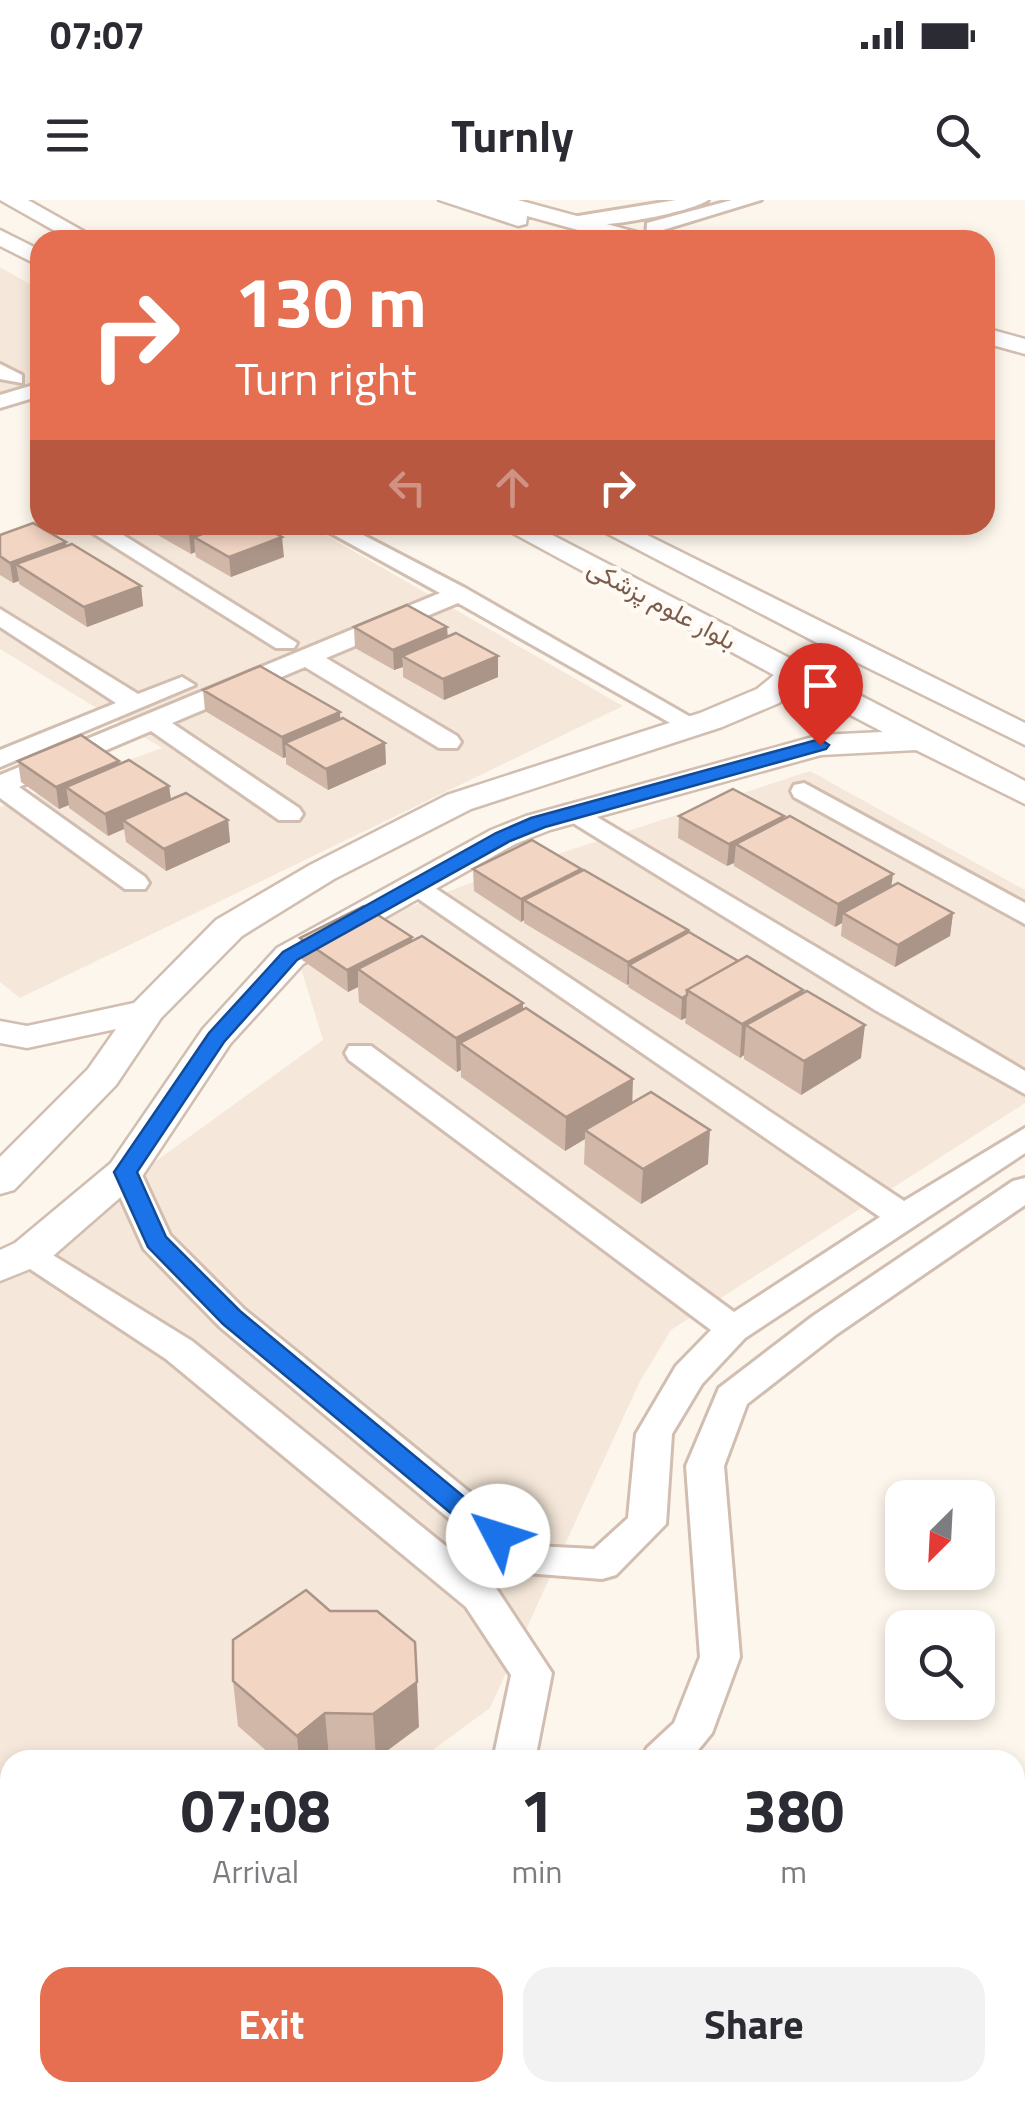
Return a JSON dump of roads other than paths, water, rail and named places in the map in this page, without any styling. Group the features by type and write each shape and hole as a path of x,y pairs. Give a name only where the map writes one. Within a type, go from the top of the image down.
{"street":[{"path":"11,200 69,230"},
{"path":"450,200 557,230"},
{"path":"494,200 602,230"},
{"path":"572,222 634,215 698,200"},
{"path":"654,230 752,200"},
{"path":"0,237 30,253"},
{"path":"995,339 1025,347"},
{"path":"995,350 1025,359"},
{"path":"0,402 30,392"},
{"path":"107,535 448,742"},
{"path":"346,535 681,718"},
{"name":"بلوار علوم پزشکی","path":"531,535 1025,794"},
{"name":"بلوار علوم پزشکی","path":"625,535 1025,735"},
{"path":"0,758 144,712 448,588"},
{"path":"0,616 288,814"},
{"path":"0,1180 102,1077 148,1010 229,928 459,802 711,720 768,696 795,673 853,647"},
{"path":"135,883 0,785 144,712"},
{"path":"516,1750 532,1673 480,1596 179,1350 15,1260 125,1172 216,1038 290,956 503,837 575,812 820,745 920,740"},
{"path":"804,791 1025,915"},
{"path":"459,802 503,837"},
{"path":"575,812 886,1004 1025,1084"},
{"path":"396,834 433,876 904,1217"},
{"path":"0,1032 27,1037 148,1010"},
{"path":"360,1054 733,1329"},
{"path":"125,1172 156,1241 232,1318 527,1561 602,1564 647,1524 654,1434 689,1375 733,1329 1025,1138"},
{"path":"673,1750 691,1733 720,1657 705,1466 732,1397 825,1325 1025,1188"}]}
